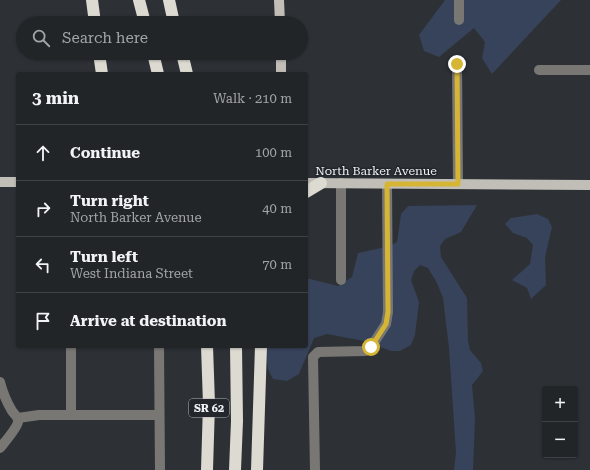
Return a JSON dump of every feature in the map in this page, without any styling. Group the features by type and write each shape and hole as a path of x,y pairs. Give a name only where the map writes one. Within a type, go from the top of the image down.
{"highway":[{"path":"92,0 94,16"},
{"path":"139,0 143,16"},
{"path":"169,0 172,16"},
{"path":"100,60 102,72"},
{"path":"155,60 158,72"},
{"path":"184,60 187,72"},
{"path":"308,191 320,183"},
{"name":"SR 62","path":"207,348 209,404 207,470"},
{"name":"SR 62","path":"236,348 236,470"},
{"path":"257,470 261,348"}],"main road":[{"path":"279,0 280,16"},
{"path":"281,60 281,72"},
{"path":"0,182 16,182"},
{"name":"North Barker Avenue","path":"308,183 590,185"}],"street":[{"path":"458,20 459,0"},
{"path":"457,64 458,184"},
{"path":"539,70 590,70"},
{"path":"341,184 341,280"},
{"path":"315,470 313,357 318,352 365,351 371,347 386,324 388,312 387,184"},
{"path":"71,348 71,415"},
{"path":"159,348 160,470"},
{"path":"0,382 3,394 18,418 18,422 13,431 0,448"},
{"path":"18,418 39,415 159,415"}],"shaded area":[{"path":"445,0 561,0 492,74 482,58 485,42 474,28 439,57 424,51 419,35"},
{"path":"477,205 461,232 445,239 440,246 441,257 467,298 468,341 470,350 481,363 483,371 472,385 475,418 473,470 454,470 456,453 449,348 443,298 437,283 428,268 420,265 414,271 411,280 419,302 415,335 411,345 400,351 391,351 364,341 327,334 314,338 299,374 287,381 273,379 268,369 265,348 308,348 308,278 338,286 352,277 358,253 390,246 397,242 401,214 408,206"},
{"path":"537,214 548,219 552,227 545,257 546,285 531,299 527,288 512,280 530,264 533,245 527,238 513,233 505,224 511,218"}],"route":[{"path":"371,347 386,324 388,312 387,184 458,184 457,64"}]}
